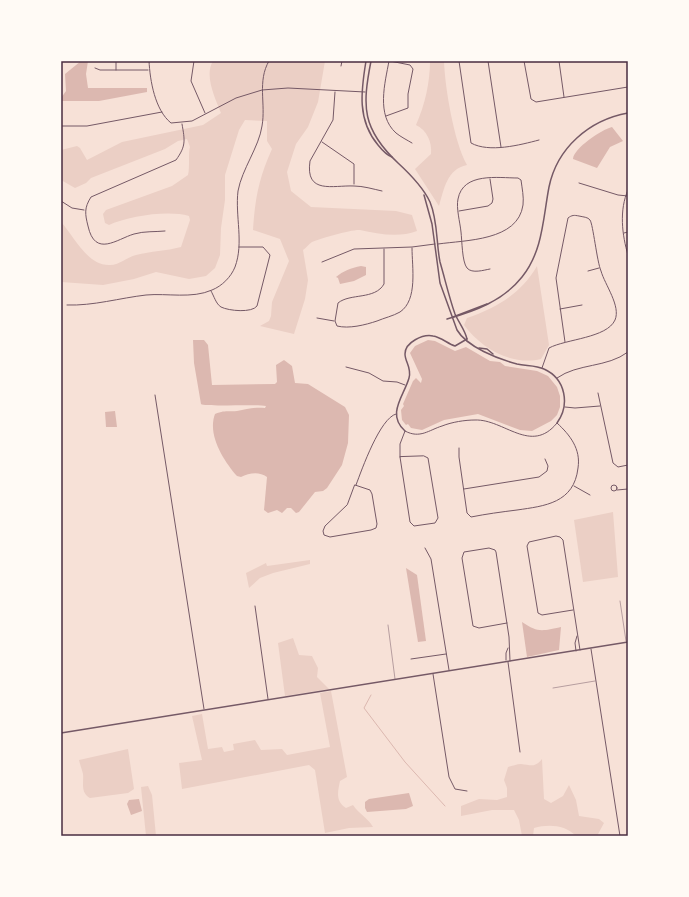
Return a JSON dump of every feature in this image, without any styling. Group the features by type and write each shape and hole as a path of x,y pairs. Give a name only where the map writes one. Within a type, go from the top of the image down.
{"street":[{"path":"116,61 116,70"},
{"path":"149,61 149,70 153,88 162,112 171,124 192,122 236,98 262,90 288,88 365,92"},
{"path":"194,61 191,81 206,114"},
{"path":"67,305 147,295 197,294 211,290 230,275 238,259 239,247 237,206 239,190 249,158 261,131 264,113 262,90 264,69 269,61"},
{"path":"341,66 342,61"},
{"path":"366,61 361,92 362,106 369,132 387,156 392,157"},
{"path":"371,61 365,92 368,119 373,131 392,157 413,178 428,200 433,212 440,261 456,316 467,339"},
{"path":"386,116 408,108 408,94 413,69 410,65 389,61 383,98 386,116 396,133 412,143"},
{"path":"459,61 471,143 477,147 515,147 539,140"},
{"path":"488,61 501,147"},
{"path":"524,61 531,99 536,102 628,88"},
{"path":"559,61 564,98"},
{"path":"95,68 100,70 149,70"},
{"path":"335,91 333,120 310,161 309,169 312,180 317,185 327,188 354,186 382,191"},
{"path":"61,126 87,126 162,112"},
{"path":"447,320 491,302 515,285 533,260 540,239 551,180 565,151 574,140 592,126 607,118 628,113"},
{"path":"165,231 135,234 108,245 101,244 94,240 89,231 84,210 91,197 176,160 184,149 185,140 182,123"},
{"path":"322,141 354,164 354,186"},
{"path":"458,211 488,206 492,203 493,199 490,178"},
{"path":"322,262 354,249 412,247 438,244 462,240 501,233 517,221 520,215 523,198 521,180 518,178 477,179 469,182 461,190 457,199 462,240 467,268 472,271 490,269"},
{"path":"579,183 628,196"},
{"path":"628,190 625,196 622,211 623,233 628,256"},
{"path":"424,194 431,219 440,280 451,318 460,335 467,339 483,352 493,354 517,364 542,368 556,378 564,392 565,407 557,423 545,433 532,436 519,435 498,425 476,420 447,424 420,435 405,430 398,422 396,414 397,406 410,372 405,352 411,342 430,335 456,346 467,339"},
{"path":"61,201 72,208 84,210"},
{"path":"542,368 548,349 564,342 604,332 614,321 616,314 615,305 599,268 591,221 586,217 570,216 556,275 564,342"},
{"path":"623,233 628,232"},
{"path":"211,290 222,307 248,311 254,310 257,306 270,254 263,248 239,247"},
{"path":"384,248 384,284 382,288 364,296 342,299 338,303 335,321 337,326 366,325 399,313 406,307 411,292 412,247"},
{"path":"588,271 599,268"},
{"path":"560,309 582,306"},
{"path":"316,318 335,321"},
{"path":"479,348 487,349 493,354"},
{"path":"556,378 581,368 611,362 628,352"},
{"path":"346,367 369,372 384,381 406,385"},
{"path":"598,393 613,463 618,467 628,465"},
{"path":"155,395 204,709"},
{"path":"565,407 575,408 600,406"},
{"path":"355,485 370,490 372,494 377,524 376,528 330,537 324,535 323,531 325,526 347,505 355,485 377,435 386,420 396,414"},
{"path":"459,448 467,512 471,517 547,505 563,496 573,486 579,467 576,446 568,434 557,423"},
{"path":"400,457 428,458 438,518 435,523 414,526 410,522 400,457 400,444 405,430"},
{"path":"463,489 539,477 547,471 548,466 545,459"},
{"path":"573,486 590,495"},
{"path":"616,490 628,489"},
{"path":"573,610 542,615 538,613 527,546 529,542 556,536 562,538 580,650"},
{"path":"425,548 431,559 449,671"},
{"path":"507,623 479,628 473,626 462,558 464,552 489,548 495,550 507,623 509,648 508,661"},
{"path":"255,606 268,700"},
{"path":"576,651 575,642 578,636"},
{"path":"61,733 627,642"},
{"path":"509,648 506,653 520,752"},
{"path":"591,648 620,836"},
{"path":"411,659 446,654"},
{"path":"433,673 448,776 455,789 467,791"}],"lane":[{"path":"620,601 627,642"},
{"path":"388,625 395,679"},
{"path":"553,688 596,681"}],"shaded area":[{"path":"81,61 88,61 86,74 88,88 147,88 147,92 99,101 62,101 61,98 66,91 65,74"},
{"path":"213,61 325,61 318,102 308,127 296,144 287,172 291,191 311,207 396,211 412,215 417,231 396,235 356,230 311,243 303,250 308,280 305,299 294,334 260,326 269,321 272,302 289,261 280,239 253,230 258,188 272,149 267,141 267,121 245,120 239,130 225,175 225,200 221,228 220,255 215,268 206,276 189,279 156,272 134,279 103,285 61,282 61,222 88,256 94,261 102,264 114,265 136,255 181,247 190,220 189,216 180,214 149,215 127,219 109,225 105,223 103,214 106,210 172,186 188,175 190,147 187,139 178,141 165,149 91,178 86,183 75,188 61,180 61,150 77,146 80,148 87,160 122,142 203,125 221,113 211,87 210,73"},
{"path":"430,61 444,61 446,85 454,129 462,155 467,165 460,167 451,175 447,181 439,206 415,169 431,154 431,145 426,133 416,125 422,110 426,93"},
{"path":"612,127 623,141 610,147 597,168 573,159 578,150 589,140"},
{"path":"361,266 366,267 366,275 354,281 340,284 338,278 336,277 347,270"},
{"path":"537,266 549,345 541,359 519,360 488,348 464,325 467,318 488,310 507,299 523,285"},
{"path":"193,340 204,340 208,345 212,385 275,384 277,382 276,365 284,360 292,366 295,383 308,384 345,407 349,415 348,443 342,465 327,488 323,491 315,492 299,512 296,513 291,508 287,508 282,513 277,510 268,513 264,510 267,477 257,473 247,474 241,477 237,476 222,455 213,430 215,414 254,408 265,408 266,406 201,404 194,363"},
{"path":"428,340 435,341 455,351 466,347 490,361 500,362 505,366 537,371 548,376 557,387 560,396 560,407 557,415 551,421 532,431 520,430 478,414 444,420 422,430 411,428 402,420 401,410 404,406 403,404 413,381 416,378 421,383 422,379 410,353 415,346"},
{"path":"115,411 117,427 106,427 105,412"},
{"path":"613,512 618,577 583,582 574,520"},
{"path":"310,560 310,564 273,573 260,578 249,588 246,573 266,563 267,566"},
{"path":"406,568 417,575 426,641 418,642"},
{"path":"522,622 532,628 540,630 561,627 559,650 527,657"},
{"path":"293,638 299,655 312,656 318,668 317,677 329,689 285,696 278,643"},
{"path":"331,691 347,777 340,781 338,796 340,802 346,808 353,805 373,827 349,828 325,833 315,770 309,765 182,789 179,763 202,760 192,716 202,714 208,749 222,747 224,752 234,750 233,744 255,740 261,750 282,749 287,755 330,747 320,693"},
{"path":"128,749 134,789 128,793 90,798 87,796 83,787 83,774 79,760"},
{"path":"542,759 544,799 551,803 563,796 569,785 576,800 579,816 599,819 604,823 597,836 576,836 572,832 556,826 545,826 534,828 533,836 522,836 519,820 514,810 492,810 461,816 461,806 479,799 497,800 507,797 507,788 504,780 508,767 519,764 535,765"},
{"path":"148,786 152,795 156,836 146,836 141,787"},
{"path":"409,793 413,806 406,809 367,812 365,808 365,802 369,799"},
{"path":"139,799 142,811 131,815 127,804 129,800"}],"waterway":[{"path":"371,695 364,708 405,762 445,806"}]}
